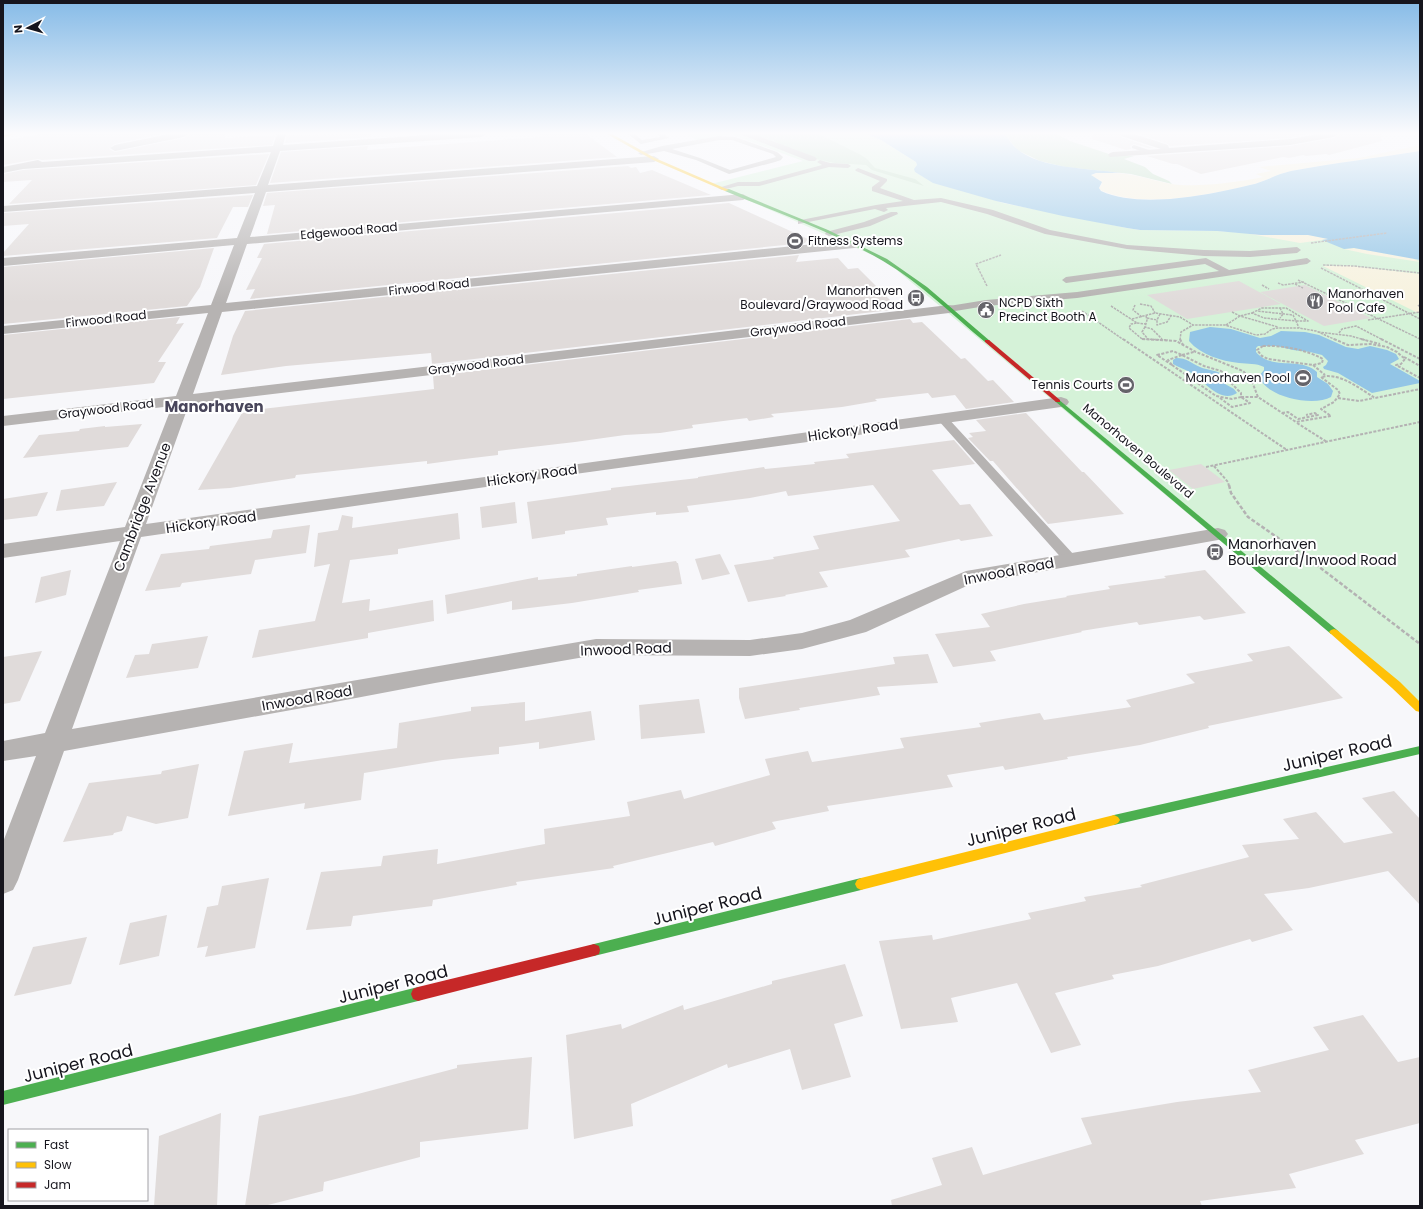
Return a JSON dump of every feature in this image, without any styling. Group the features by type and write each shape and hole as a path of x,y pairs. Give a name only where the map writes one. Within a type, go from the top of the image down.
{"street":[{"path":"3,209 243,190"},
{"name":"Cambridge Avenue","path":"3,880 260,190"},
{"name":"Manorhaven Boulevard","path":"728,190 854,244 886,261 915,281 1218,534 1396,685 1420,708"},
{"name":"Edgewood Road","path":"3,262 743,197"},
{"name":"Firwood Road","path":"3,330 854,244"},
{"name":"Graywood Road","path":"3,421 949,309"},
{"name":"Hickory Road","path":"3,552 575,468 1061,402"},
{"name":"Inwood Road","path":"3,751 319,696 435,674 596,647 750,648 802,641 858,626 966,578 1218,534"},
{"name":"Juniper Road","path":"3,1098 1188,802 1420,750"}],"lane":[{"path":"881,190 912,202"},
{"path":"801,222 876,207 942,200 990,212 1048,232 1127,247 1204,253 1250,254"},
{"path":"829,234 894,214 876,207"},
{"path":"1073,295 1066,280 1250,254 1297,250"},
{"path":"1206,261 1228,273"},
{"path":"949,309 986,303 1073,295 1311,263"},
{"path":"942,418 1070,559"}],"path":[{"path":"1310,243 1387,233"},
{"path":"987,287 976,264 1001,255"},
{"path":"1311,263 1420,273"},
{"path":"1311,263 1420,319"},
{"path":"1298,279 1420,339"},
{"path":"1295,284 1303,288"},
{"path":"1073,295 1082,311 1286,450"},
{"path":"1142,317 1133,310 1134,305 1149,305 1155,313"},
{"path":"1268,308 1272,318"},
{"path":"1225,325 1240,316 1252,313 1258,309 1268,308 1286,308 1308,321 1264,318 1252,313"},
{"path":"1280,308 1283,314"},
{"path":"1257,311 1293,315 1301,314"},
{"path":"1232,312 1278,328"},
{"path":"1368,320 1420,312"},
{"path":"1146,317 1155,313 1180,317 1193,325"},
{"path":"1157,325 1157,320 1160,314"},
{"path":"1280,318 1283,314"},
{"path":"1293,315 1299,328"},
{"path":"1126,316 1131,320 1152,329 1162,339"},
{"path":"1152,329 1157,325 1167,322 1171,316"},
{"path":"1146,317 1145,326 1142,332 1148,339"},
{"path":"1131,320 1146,317 1157,320"},
{"path":"1137,322 1131,324 1129,328 1132,332 1142,338 1176,341 1195,352 1243,371 1251,379 1258,397 1327,442"},
{"path":"1183,345 1180,339 1181,332 1193,325 1225,325 1256,335 1265,334 1272,329 1278,328 1299,328 1363,338 1387,347 1420,366"},
{"path":"1339,334 1342,329 1356,326 1420,359"},
{"path":"1316,331 1348,345 1371,344 1387,347"},
{"path":"1383,346 1390,344"},
{"path":"1313,366 1322,363 1323,359 1314,354 1272,346 1264,346 1257,350 1263,357 1271,360 1313,366 1325,375 1339,378 1375,398"},
{"path":"1173,351 1201,365 1226,374 1230,377 1231,383 1241,393 1241,397 1250,403 1232,407 1172,365 1157,355 1173,351"},
{"path":"1172,365 1168,360 1169,358 1184,356 1195,352"},
{"path":"1402,356 1405,359 1403,362 1396,365 1420,378"},
{"path":"1296,422 1331,416 1321,409 1334,402 1340,394 1338,390 1321,377 1325,375"},
{"path":"1338,398 1359,401 1420,389"},
{"path":"1216,396 1232,399 1241,397 1258,397"},
{"path":"1281,413 1288,412 1298,419 1318,415 1315,413 1306,415"},
{"path":"1206,467 1420,422"},
{"path":"1214,466 1228,482 1231,493 1248,517 1314,563 1420,644"}],"green space":[{"path":"726,190 965,190 1003,203 1140,230 1217,231 1274,235 1308,235 1364,250 1420,260 1420,708 886,261"}],"sand":[{"path":"1101,190 1226,190 1175,198 1135,199 1116,196"},
{"path":"1245,233 1298,234 1319,236 1329,239 1300,243"},
{"path":"1354,248 1412,258 1420,262 1344,249"},
{"path":"1323,266 1352,266 1420,274 1420,314"}],"water":[{"path":"959,190 1101,190 1117,196 1154,200 1195,196 1227,190 1420,190 1420,260 1354,248 1344,249 1322,240 1328,239 1308,235 1261,235 1217,231 1140,230 1063,216 996,201"},
{"path":"1210,327 1231,329 1260,338 1271,336 1281,331 1305,332 1319,335 1346,347 1358,349 1370,346 1387,350 1396,354 1399,359 1390,364 1420,381 1420,383 1372,393 1338,373 1324,369 1323,367 1328,361 1322,355 1277,346 1258,346 1256,348 1256,352 1263,358 1270,361 1310,367 1317,372 1317,377 1328,384 1333,391 1331,397 1323,400 1313,401 1290,398 1270,390 1263,383 1259,376 1264,370 1264,367 1255,364 1218,359 1205,354 1189,341 1190,332"},
{"path":"1176,358 1186,360 1221,374 1224,376 1225,384 1234,389 1237,393 1231,396 1219,394 1193,374 1173,364 1173,360"}],"building":[{"path":"22,190 186,190 9,204"},
{"path":"301,190 700,190 711,195 267,234 275,205 263,206 267,193"},
{"path":"253,195 248,207 233,207 217,238 3,256 3,253 29,224 3,226 3,213"},
{"path":"729,203 808,239 805,243 250,299 255,289 246,290 262,258 257,258 264,244"},
{"path":"214,248 200,287 187,306 3,324 3,267"},
{"path":"799,255 796,262 838,258 848,269 858,268 899,309 432,364 431,353 286,366 221,375 233,336 245,311"},
{"path":"1239,281 1281,304 1187,319 1147,295"},
{"path":"1305,285 1371,318 1324,326 1260,292"},
{"path":"180,317 176,324 184,323 158,362 166,362 154,383 3,399 3,335"},
{"path":"910,319 913,323 922,322 961,359 965,358 988,381 993,380 1014,402 966,409 955,395 932,398 928,393 875,399 877,401 842,407 771,414 774,417 749,421 747,418 692,425 693,428 660,433 625,435 498,451 498,455 427,464 427,461 296,475 295,478 230,488 198,490 242,413 261,412 262,409 434,389 433,376"},
{"path":"1026,413 1124,514 1048,524 993,461 990,461 968,438 973,437 969,433 986,431 976,420"},
{"path":"142,424 128,447 23,458 39,435 79,431 80,429 105,426"},
{"path":"954,440 975,464 932,470 960,505 970,504 993,536 961,541 959,539 905,550 910,557 819,572 828,587 748,602 734,565 774,559 773,557 819,549 813,536 900,521 873,485 788,496 786,491 750,498 687,506 689,512 656,515 656,512 606,518 608,525 565,531 565,534 532,539 527,502 611,490 611,488 698,478 764,467 765,469 815,464 814,462 849,458 846,454"},
{"path":"1201,464 1225,482 1193,489 1169,470"},
{"path":"117,482 104,506 56,511 61,490"},
{"path":"48,492 37,516 3,520 3,499"},
{"path":"515,502 517,523 482,528 480,507"},
{"path":"458,513 460,539 398,549 398,554 350,560 342,603 370,599 369,611 433,600 434,621 368,633 368,638 252,658 259,630 315,621 330,564 314,567 318,533 338,530 342,515 353,517 352,528"},
{"path":"310,525 306,553 255,560 251,574 182,583 180,587 145,591 161,554 209,549 210,546 271,538 273,530"},
{"path":"720,554 730,574 702,580 695,559"},
{"path":"676,561 678,563 682,584 638,590 639,592 572,603 512,610 512,601 447,614 445,595 538,577 538,580 577,576 577,574"},
{"path":"71,570 66,595 35,603 41,577"},
{"path":"1205,570 1246,613 1204,620 1200,616 1139,625 1137,622 1081,631 1082,632 990,651 996,661 953,667 935,634 990,627 981,614 1024,604 1110,589 1108,586 1166,578 1164,576"},
{"path":"208,636 198,668 126,678 135,655 149,654 152,644"},
{"path":"1289,646 1343,698 1208,726 1209,728 1140,745 1067,757 1068,759 1005,770 1003,766 947,775 953,787 827,806 829,811 772,822 776,829 715,846 713,842 613,866 614,868 516,882 517,885 433,900 432,906 353,916 351,926 306,930 321,872 381,866 383,856 438,849 437,864 545,844 544,829 630,816 627,802 681,790 684,799 770,775 765,759 808,751 812,762 904,748 900,738 981,727 979,723 1040,713 1044,720 1131,707 1126,700 1195,683 1186,674 1253,661 1247,654"},
{"path":"42,651 20,701 3,704 3,657"},
{"path":"928,654 938,683 877,687 880,695 799,708 800,710 745,719 739,698 739,688 895,664 893,657"},
{"path":"699,699 705,733 641,739 639,705"},
{"path":"525,702 525,721 591,711 595,740 539,749 539,742 499,747 499,754 443,760 364,773 361,800 304,809 305,803 228,816 244,751 293,743 289,763 397,748 399,723 471,711 471,707"},
{"path":"199,764 188,818 156,824 127,816 122,831 114,833 113,835 63,842 89,783 161,774 162,771"},
{"path":"1394,791 1420,819 1420,905 1388,871 1309,888 1264,894 1293,930 1252,942 1250,939 1158,966 1112,975 1114,979 1055,993 1081,1045 1051,1053 1017,983 951,998 958,1022 901,1029 879,941 932,935 933,940 1031,919 1028,913 1086,901 1084,897 1142,887 1140,885 1249,857 1242,845 1299,839 1283,819 1316,812 1344,843 1393,833 1362,798"},
{"path":"269,878 255,948 205,957 208,946 197,948 207,907 218,905 222,886"},
{"path":"167,915 159,956 119,965 130,923"},
{"path":"87,937 71,984 14,996 33,947"},
{"path":"845,964 863,1016 834,1024 851,1077 802,1090 790,1049 728,1068 727,1064 631,1104 633,1126 574,1139 566,1035 621,1024 622,1029 683,1005 684,1010 772,984 772,981"},
{"path":"1363,1015 1398,1062 1420,1057 1420,1123 1355,1140 1364,1154 1289,1174 1296,1188 1200,1201 1202,1206 892,1206 891,1200 942,1185 932,1158 972,1147 983,1175 1092,1144 1081,1118 1177,1102 1261,1092 1248,1070 1329,1050 1313,1027"},
{"path":"532,1057 528,1129 420,1142 420,1157 324,1182 323,1191 264,1206 245,1206 259,1116 354,1095 457,1068 457,1065"},
{"path":"221,1113 217,1206 154,1206 159,1136"}],"traffic: fast":[{"path":"728,190 827,231 885,260 925,288 987,341"},
{"path":"1058,401 1334,632"},
{"path":"1114,820 1420,750"},
{"path":"594,950 861,884"},
{"path":"3,1098 418,994"}],"traffic: slow":[{"path":"1334,632 1396,685 1420,708"},
{"path":"861,884 1114,820"}],"traffic: jam":[{"path":"987,341 1058,401"},
{"path":"418,994 594,950"}],"place":[{"name":"Fitness Systems","path":"795,241"},
{"name":"Manorhaven Boulevard/Graywood Road","path":"916,298"},
{"name":"Manorhaven Pool Cafe","path":"1315,301"},
{"name":"NCPD Sixth Precinct Booth A","path":"986,310"},
{"name":"Manorhaven Pool","path":"1303,378"},
{"name":"Tennis Courts","path":"1126,385"},
{"name":"Manorhaven Boulevard/Inwood Road","path":"1215,552"}],"district":[{"name":"Manorhaven","path":"214,407"}]}
